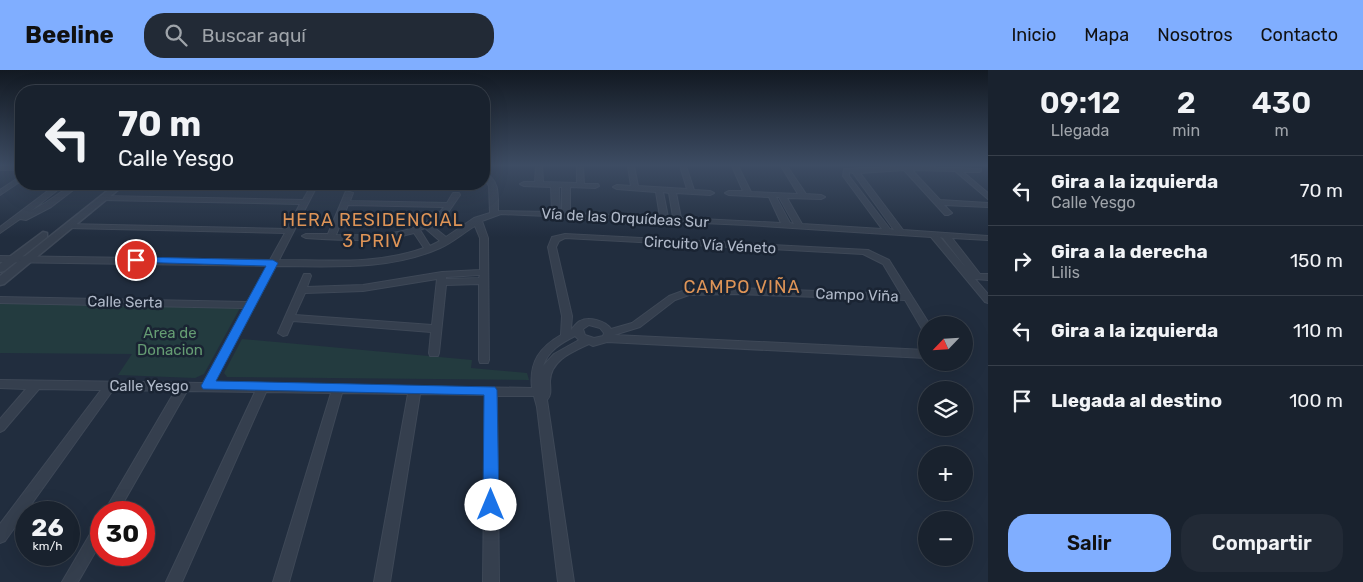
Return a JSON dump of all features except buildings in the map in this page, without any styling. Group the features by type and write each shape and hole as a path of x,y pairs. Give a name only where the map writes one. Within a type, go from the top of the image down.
{"street":[{"path":"0,231 53,190"},
{"path":"12,222 37,212 68,190"},
{"path":"0,269 100,190"},
{"path":"0,282 113,190"},
{"path":"208,386 312,190"},
{"path":"489,190 491,214"},
{"path":"555,190 556,215"},
{"path":"566,190 566,216"},
{"path":"659,190 665,220"},
{"path":"678,221 672,190 710,193"},
{"path":"746,190 748,194"},
{"path":"799,190 804,197"},
{"path":"858,190 888,232"},
{"path":"869,190 901,233"},
{"path":"926,190 948,213"},
{"path":"331,237 349,193"},
{"path":"729,193 821,197"},
{"path":"306,236 376,238 415,229 426,225 450,205 456,194"},
{"path":"772,196 787,226"},
{"path":"782,196 799,226"},
{"path":"103,198 305,202"},
{"path":"938,202 988,205"},
{"path":"345,203 450,205"},
{"name":"Vía de las Orquídeas Sur","path":"0,259 273,263 361,263 387,261 429,250 446,242 478,220 491,214 505,212 799,226 988,238"},
{"path":"478,220 484,238 484,360"},
{"path":"426,225 446,242"},
{"path":"68,226 289,230"},
{"path":"415,229 429,250"},
{"path":"465,229 484,238"},
{"path":"934,235 972,276 988,277"},
{"name":"Circuito Vía Véneto","path":"566,335 567,316 552,247 555,239 564,236 865,252 886,262 919,316"},
{"path":"946,236 988,300"},
{"path":"283,333 291,318 307,276"},
{"path":"302,290 363,288 442,278 485,277"},
{"path":"434,353 442,278"},
{"name":"Campo Viña","path":"608,336 636,325 672,298 688,292 735,291 906,297"},
{"name":"Calle Serta","path":"0,300 250,305"},
{"path":"291,318 437,329"},
{"path":"566,582 538,368 541,355 551,344 566,335 578,331 584,323 594,322 604,326 608,336"},
{"path":"578,331 580,337 588,341 598,342 608,336 918,354"},
{"path":"541,392 546,373 552,362 572,347 588,341"},
{"name":"Calle Yesgo","path":"0,384 541,392"},
{"path":"0,427 37,384"},
{"path":"0,536 110,386"},
{"path":"117,501 184,386"},
{"path":"174,582 263,387"},
{"path":"280,582 338,388"},
{"path":"382,582 415,389"},
{"path":"491,390 491,582"},
{"path":"70,582 90,548"}],"green space":[{"name":"Area de Donacion","path":"0,303 240,308 204,374 195,378 118,375 132,354 0,353"},
{"name":"Area de Donacion","path":"242,339 472,360 471,368 527,373 529,380 227,377 224,373"}],"district":[{"name":"HERA RESIDENCIAL 3 PRIV","path":"373,230"},
{"name":"CAMPO VIÑA","path":"742,287"}],"route":[{"path":"136,260 273,263 208,386 491,390 491,505"}]}
